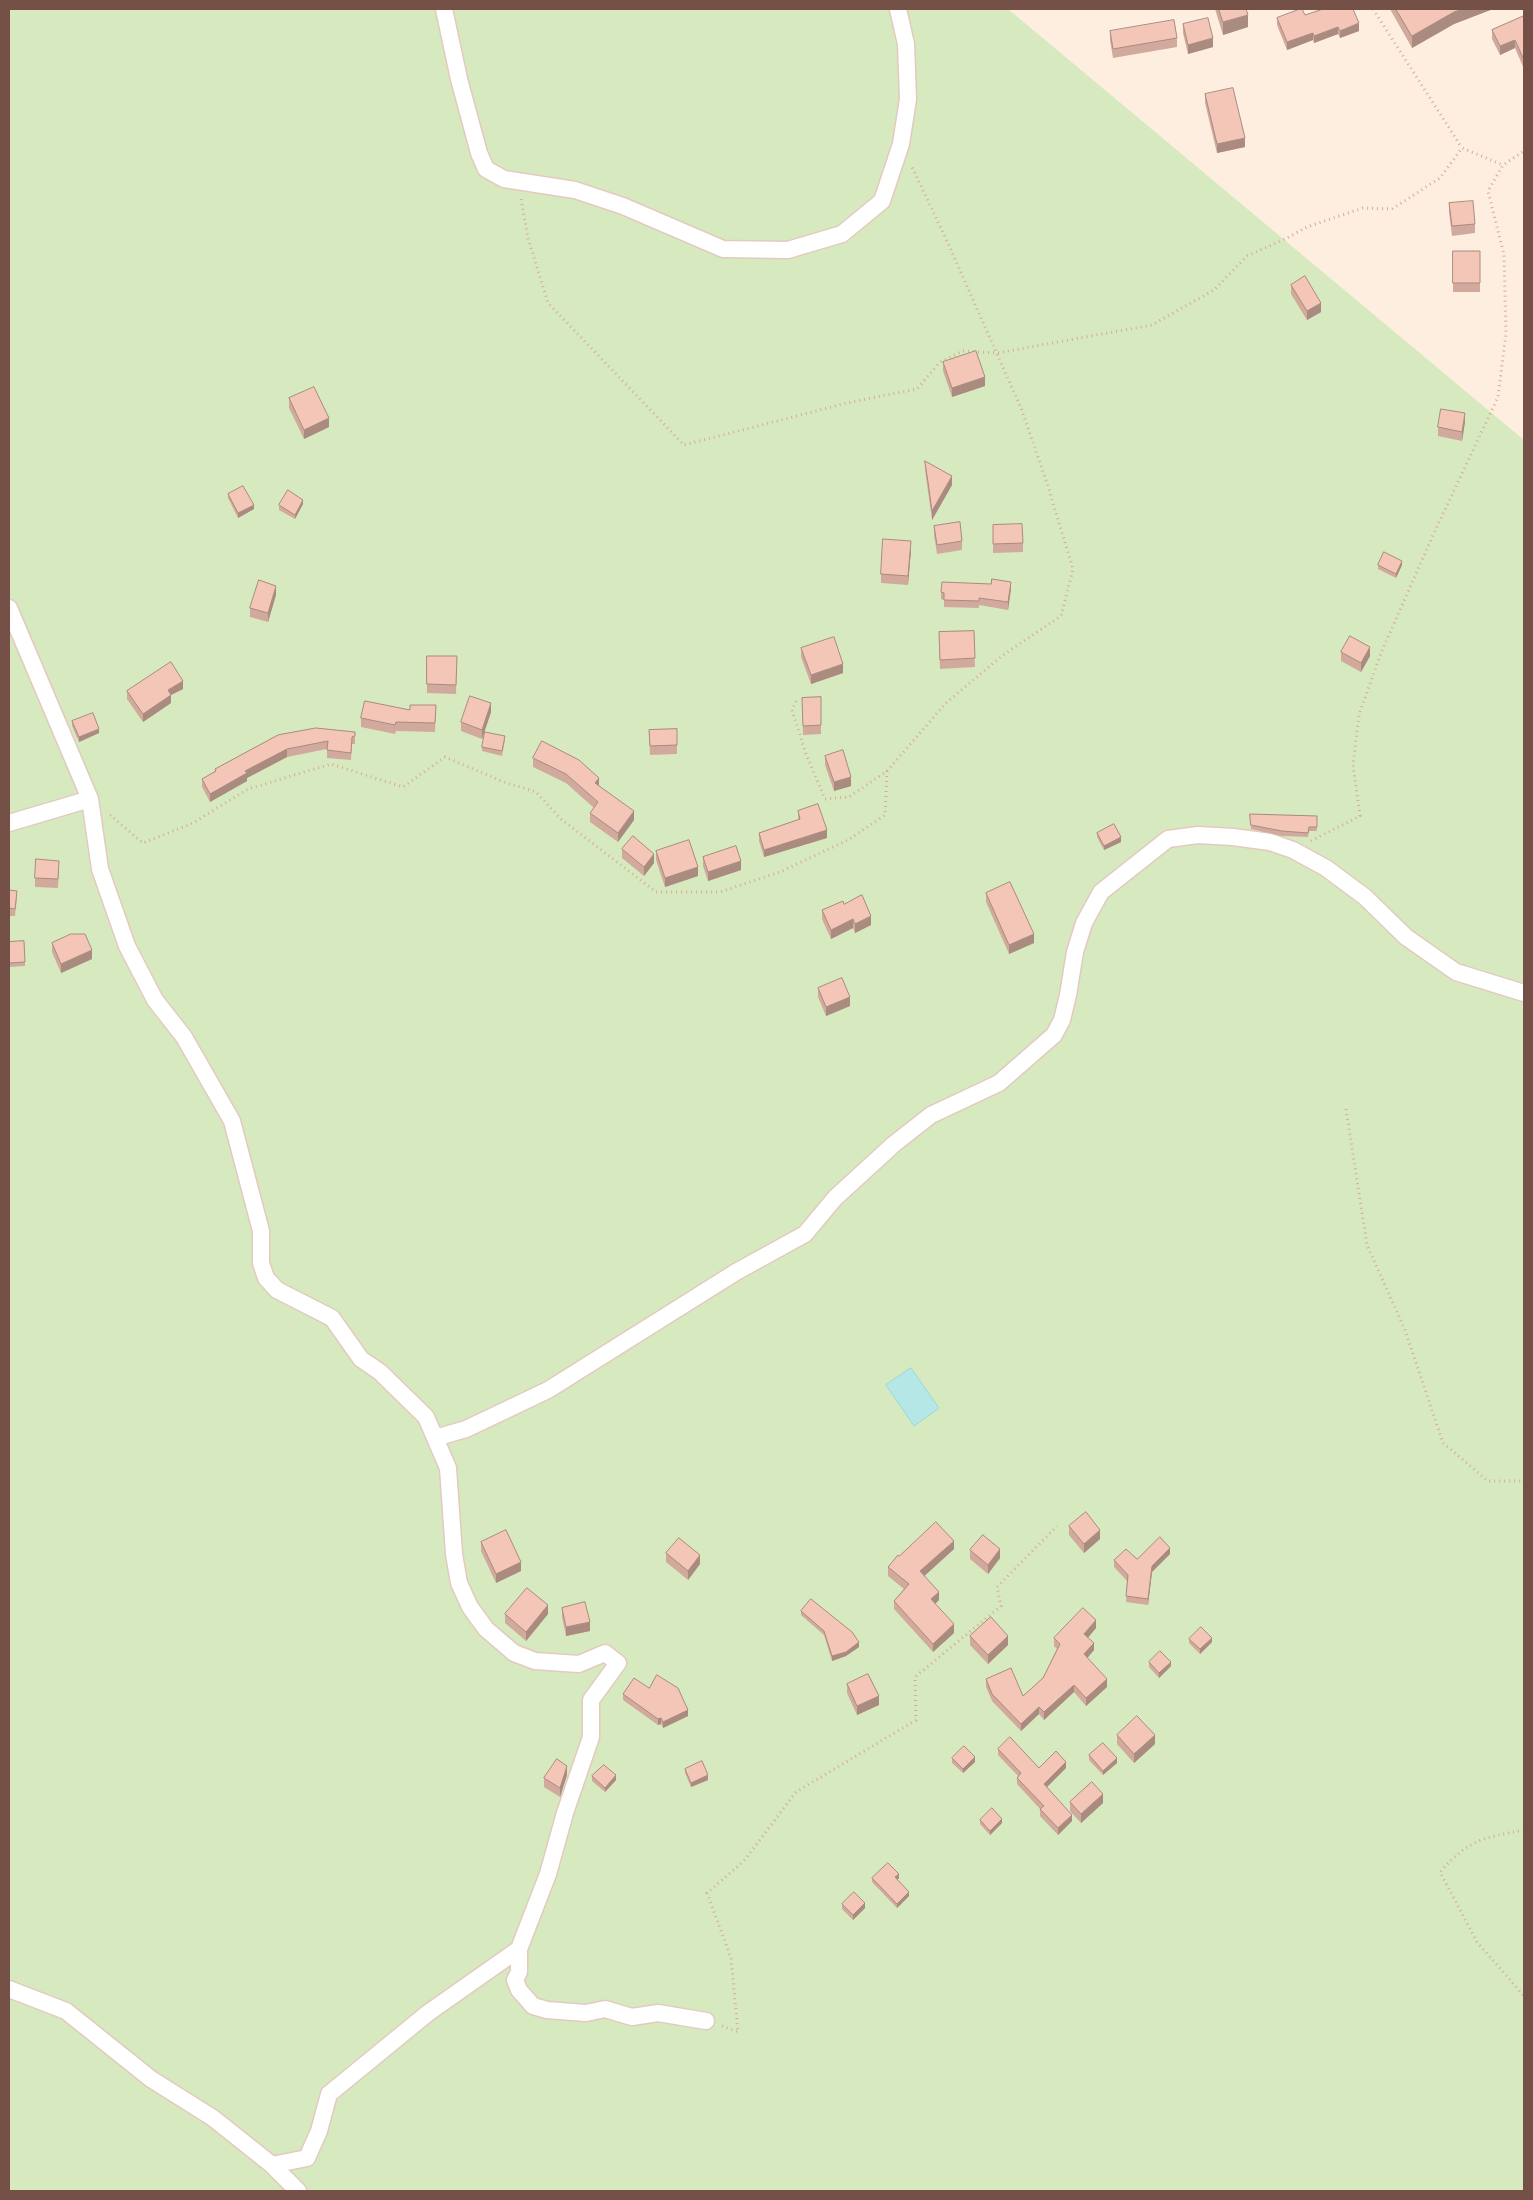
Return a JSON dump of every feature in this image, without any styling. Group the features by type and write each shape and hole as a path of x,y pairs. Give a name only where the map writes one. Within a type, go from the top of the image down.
{"street":[{"path":"444,9 459,79 479,154 486,169 504,179 576,190 624,206 723,249 788,250 842,234 882,201 901,144 908,99 906,44 898,9"},
{"path":"9,608 90,799 100,869 127,946 155,1000 184,1036 232,1121 261,1231 261,1263 266,1278 278,1290 332,1318 361,1359 380,1372 426,1417 448,1468 454,1554 459,1583 470,1607 486,1629 514,1653 535,1661 579,1664 605,1653 618,1663 591,1700 591,1737 564,1813 548,1874 519,1949 520,1972 514,1980 519,1990 533,2006 547,2010 586,2013 605,2009 632,2017 658,2013 706,2021"},
{"path":"9,822 90,799"},
{"path":"435,1438 466,1429 548,1390 736,1272 805,1234 835,1198 894,1144 930,1115 999,1083 1054,1035 1062,1020 1075,952 1084,923 1101,892 1168,839 1198,835 1233,837 1270,842 1293,850 1326,868 1358,891 1406,938 1456,972 1524,993"},
{"path":"272,2165 307,2158 319,2131 329,2094 428,2013 519,1949"},
{"path":"9,1989 66,2011 151,2079 213,2118 272,2165 298,2191"}],"path":[{"path":"1373,9 1462,148 1503,165"},
{"path":"796,701 792,710 806,754 825,799 849,797 888,771 946,703 1003,654 1061,616 1073,569 1021,408 947,241 901,144"},
{"path":"517,181 528,238 548,303 684,445 851,402 917,389 940,362 963,351 997,353 1152,325 1214,290 1247,256 1287,238 1307,226 1363,208 1392,209 1440,178 1462,148"},
{"path":"1293,850 1360,816 1353,765 1359,715 1393,627 1438,524 1498,396 1506,333 1504,255 1488,191 1503,165 1524,150"},
{"path":"90,799 143,842 193,823 248,789 331,764 403,787 445,756 504,782 536,792 561,819 656,892 720,892 780,872 848,840 884,815 888,771"},
{"path":"1346,1109 1367,1245 1405,1330 1443,1443 1488,1481 1524,1481"},
{"path":"706,2021 738,2032 731,1958 707,1893 744,1860 796,1792 916,1720 914,1678 1001,1606 998,1587 1056,1526"},
{"path":"1524,1830 1483,1838 1457,1853 1440,1872 1477,1942 1524,1996"}],"green space":[{"path":"9,9 1008,9 1524,440 1524,2191 9,2191"}],"water":[{"path":"911,1368 939,1408 914,1426 886,1385"}],"building":[{"path":"1219,9 1246,9 1248,15 1223,22"},
{"path":"1302,9 1305,15 1323,9 1353,9 1359,23 1340,31 1338,27 1314,36 1313,33 1287,42 1277,18"},
{"path":"1396,9 1463,9 1454,12 1412,36"},
{"path":"1524,16 1524,60 1515,40 1500,46 1492,30"},
{"path":"1208,18 1213,38 1188,45 1183,24"},
{"path":"1174,20 1177,38 1113,49 1110,31"},
{"path":"1233,88 1245,138 1217,144 1205,94"},
{"path":"1473,201 1475,224 1452,226 1449,203"},
{"path":"1453,251 1480,251 1480,283 1453,283"},
{"path":"1305,276 1321,303 1307,311 1291,285"},
{"path":"976,351 985,377 952,388 943,362"},
{"path":"314,387 329,418 304,430 289,398"},
{"path":"1441,409 1465,413 1462,432 1438,427"},
{"path":"925,461 952,476 932,511 928,482"},
{"path":"243,486 254,505 238,513 228,494"},
{"path":"288,490 303,500 295,515 279,505"},
{"path":"960,522 962,541 937,545 934,526"},
{"path":"1022,524 1023,543 993,544 993,525"},
{"path":"883,539 911,541 908,576 881,574"},
{"path":"1384,552 1402,561 1396,574 1378,565"},
{"path":"992,579 1011,582 1008,602 979,598 979,601 944,600 944,593 941,592 942,582 991,584"},
{"path":"259,580 276,586 268,613 250,608"},
{"path":"974,631 975,658 940,660 939,632"},
{"path":"1350,636 1370,647 1361,663 1341,652"},
{"path":"834,637 843,664 811,675 801,648"},
{"path":"427,656 457,656 456,685 427,684"},
{"path":"171,662 183,681 168,690 171,695 143,714 127,691"},
{"path":"470,696 491,703 482,730 461,722"},
{"path":"821,697 821,725 803,726 802,698"},
{"path":"365,701 410,710 410,705 436,705 435,723 396,722 395,725 361,718"},
{"path":"93,713 99,729 79,737 72,721"},
{"path":"316,728 355,732 355,736 352,737 351,753 327,750 328,741 287,749 245,771 247,773 210,794 202,779 216,771 215,769 278,735"},
{"path":"677,729 677,745 650,746 649,730"},
{"path":"485,732 505,736 502,751 482,747"},
{"path":"542,741 579,760 599,778 595,783 634,811 618,833 590,813 598,802 566,774 533,758"},
{"path":"843,750 851,777 834,782 825,756"},
{"path":"818,804 827,830 764,850 759,833 800,819 798,811"},
{"path":"1250,814 1317,816 1317,827 1309,827 1308,833 1282,831 1251,825"},
{"path":"1114,824 1121,837 1104,846 1097,833"},
{"path":"633,836 654,854 644,867 622,849"},
{"path":"689,840 698,867 665,878 656,851"},
{"path":"736,846 741,861 708,872 703,857"},
{"path":"36,859 59,861 58,879 35,878"},
{"path":"1010,882 1034,934 1009,945 986,893"},
{"path":"9,890 17,891 15,909 9,908"},
{"path":"862,895 871,916 855,924 853,919 831,930 822,910 843,901 844,904"},
{"path":"71,934 85,934 92,950 61,964 52,943"},
{"path":"24,941 25,962 9,963 9,942"},
{"path":"842,978 850,997 826,1007 818,988"},
{"path":"1086,1512 1100,1530 1084,1544 1069,1526"},
{"path":"936,1522 954,1541 920,1571 939,1592 931,1599 954,1624 933,1644 894,1601 909,1584 888,1567 898,1555"},
{"path":"506,1530 521,1562 496,1574 481,1542"},
{"path":"983,1535 1000,1549 988,1565 970,1550"},
{"path":"1160,1537 1170,1548 1152,1566 1148,1599 1126,1596 1128,1575 1114,1560 1126,1549 1137,1559"},
{"path":"679,1538 700,1555 688,1571 666,1553"},
{"path":"527,1588 548,1605 526,1632 505,1614"},
{"path":"811,1599 852,1632 859,1642 846,1652 832,1656 824,1631 801,1611"},
{"path":"585,1602 590,1622 566,1627 562,1608"},
{"path":"1083,1608 1096,1620 1084,1634 1094,1643 1084,1654 1107,1679 1086,1698 1074,1685 1044,1712 1039,1707 1021,1724 992,1694 986,1679 1011,1668 1023,1696 1043,1678 1060,1644 1054,1638"},
{"path":"991,1617 1008,1636 988,1655 970,1636"},
{"path":"1201,1627 1212,1638 1200,1649 1189,1639"},
{"path":"1160,1651 1171,1662 1159,1673 1149,1662"},
{"path":"868,1674 879,1696 857,1706 847,1684"},
{"path":"657,1675 678,1688 688,1710 663,1722 661,1718 658,1719 623,1694 634,1678 649,1688"},
{"path":"1137,1716 1155,1735 1134,1754 1117,1735"},
{"path":"1010,1737 1039,1768 1056,1751 1066,1762 1044,1784 1072,1815 1058,1828 1040,1809 1044,1806 1017,1778 1021,1773 998,1749"},
{"path":"1103,1743 1117,1758 1103,1771 1089,1755"},
{"path":"964,1746 975,1757 963,1769 952,1758"},
{"path":"557,1759 567,1766 560,1788 544,1778"},
{"path":"702,1761 708,1775 691,1783 685,1769"},
{"path":"604,1765 616,1775 605,1788 592,1776"},
{"path":"1092,1782 1103,1794 1081,1814 1070,1802"},
{"path":"992,1808 1002,1819 990,1831 980,1820"},
{"path":"888,1863 899,1874 895,1877 909,1892 897,1904 872,1878"},
{"path":"854,1892 865,1903 853,1915 842,1904"}]}
